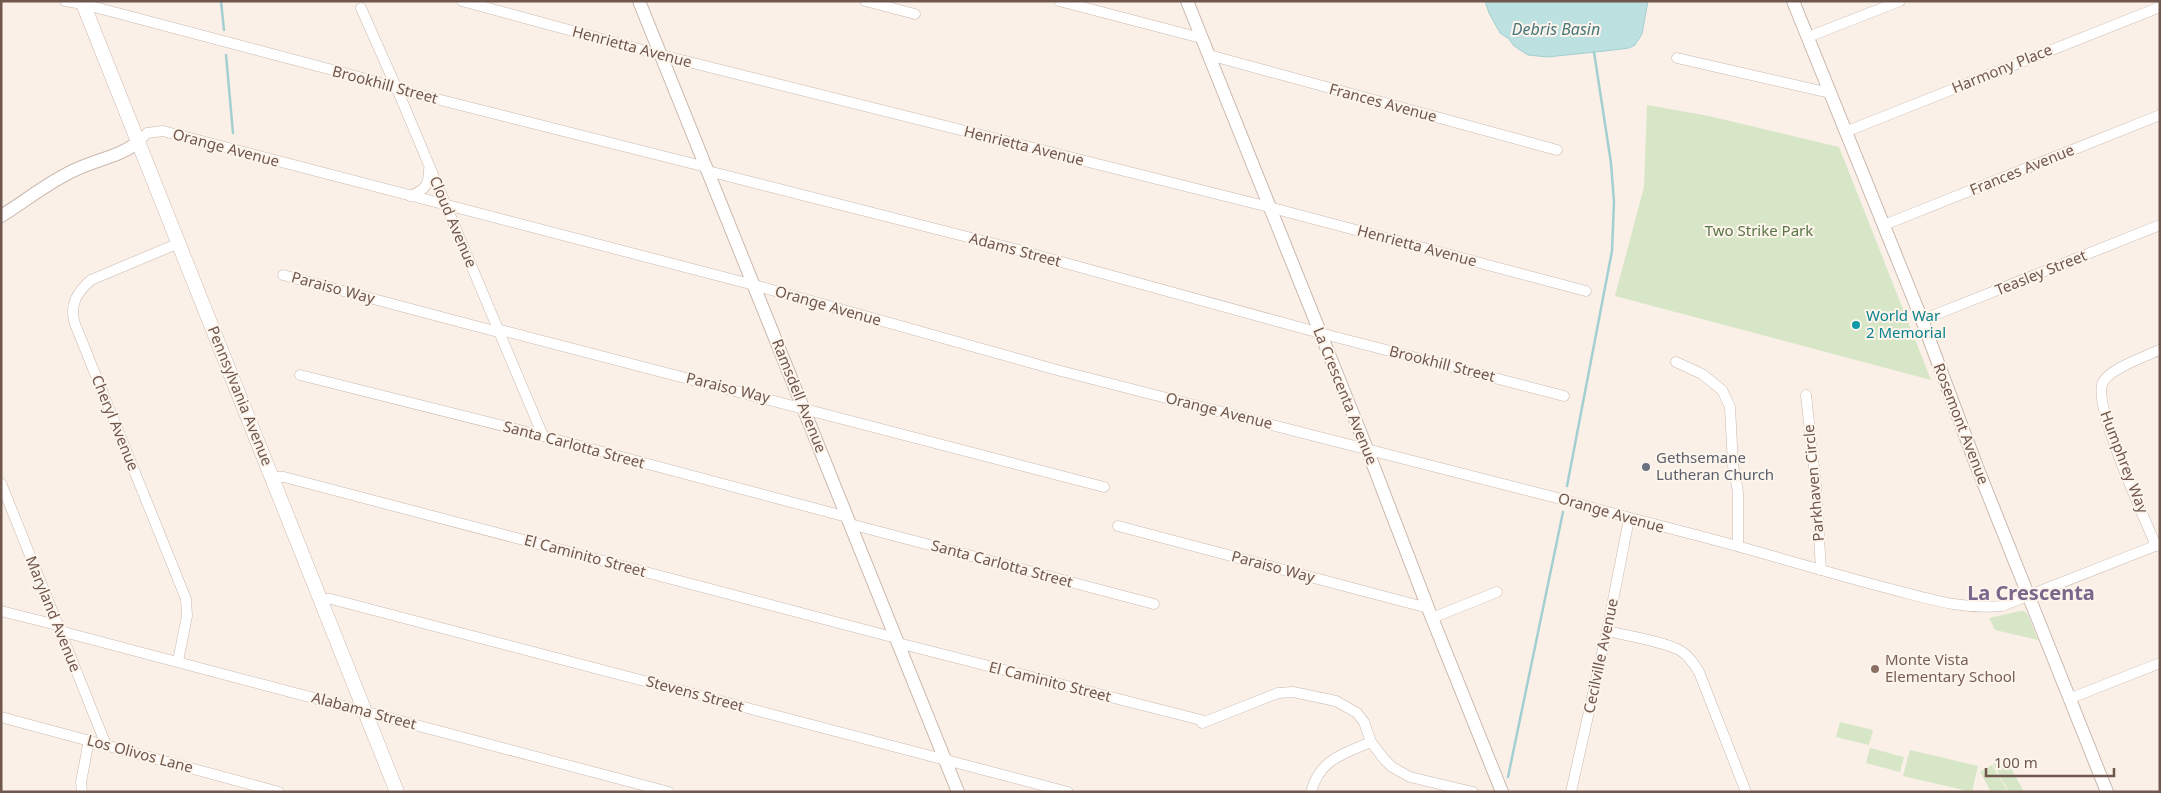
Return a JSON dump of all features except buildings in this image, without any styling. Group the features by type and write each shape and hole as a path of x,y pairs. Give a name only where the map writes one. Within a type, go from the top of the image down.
{"main road":[{"name":"Pennsylvania Avenue","path":"83,3 273,477 396,792"}],"street":[{"name":"Brookhill Street","path":"65,1 83,3 374,81 397,89 707,169"},
{"name":"Henrietta Avenue","path":"462,1 661,55 1269,207 1586,291"},
{"name":"Ramsdell Avenue","path":"639,1 958,792"},
{"path":"865,1 915,14"},
{"path":"1059,1 1202,38"},
{"name":"La Crescenta Avenue","path":"1187,1 1502,792"},
{"name":"Rosemont Avenue","path":"1793,1 1922,320 2028,597 2071,698 2107,792"},
{"path":"1808,37 1900,1"},
{"name":"Harmony Place","path":"1845,132 2160,7"},
{"name":"Cloud Avenue","path":"361,8 429,164 543,436"},
{"name":"Frances Avenue","path":"1209,55 1557,150"},
{"path":"1678,58 1830,93"},
{"name":"Frances Avenue","path":"1884,225 2160,115"},
{"name":"Orange Avenue","path":"1,216 55,180 103,158 129,150 147,133 163,132 754,286 1057,370 1565,500 1629,519 1738,546 1954,605 1980,608 2002,606 2158,545"},
{"path":"410,196 426,187 429,181 429,164"},
{"name":"Adams Street","path":"707,169 1007,247 1320,333"},
{"name":"Teasley Street","path":"1922,320 2160,225"},
{"name":"Cheryl Avenue","path":"178,661 187,616 186,599 75,324 73,308 74,300 81,288 91,280 180,243"},
{"name":"Paraiso Way","path":"283,275 803,407 1104,487"},
{"name":"Brookhill Street","path":"1320,333 1564,396"},
{"name":"Humphrey Way","path":"2158,545 2105,419 2101,396 2103,383 2114,371 2159,350"},
{"path":"1676,362 1702,374 1722,390 1730,407 1733,465 1738,492 1738,546"},
{"name":"Santa Carlotta Street","path":"300,375 543,436 1154,604"},
{"name":"Parkhaven Circle","path":"1806,395 1816,486 1821,570"},
{"name":"El Caminito Street","path":"273,477 293,480 1202,721 1278,693 1293,692 1336,701 1357,713 1364,722 1371,742 1392,767 1410,776 1473,792"},
{"name":"Maryland Avenue","path":"1,483 5,502 106,744"},
{"name":"Cecilville Avenue","path":"1571,792 1607,631 1629,519"},
{"name":"Paraiso Way","path":"1118,526 1430,613"},
{"path":"1430,613 1497,592"},
{"name":"Stevens Street","path":"321,599 332,598 1068,792"},
{"name":"Alabama Street","path":"1,611 178,661 669,792"},
{"path":"1607,631 1670,647 1681,651 1691,659 1699,672 1746,792"},
{"path":"2071,698 2160,664"},
{"name":"Los Olivos Lane","path":"1,717 279,792"},
{"path":"82,792 80,782 89,740"},
{"path":"1312,792 1320,770 1343,754 1371,742"}],"green space":[{"name":"Two Strike Park","path":"1647,105 1709,116 1839,147 1931,380 1615,296 1644,187"},
{"path":"2024,611 2028,615 2038,640 1995,630 1989,618"},
{"path":"1840,722 1873,730 1869,745 1836,737"},
{"path":"1870,748 1904,757 1900,772 1866,763"},
{"path":"1910,750 1978,766 1972,792 1903,776"},
{"path":"2005,757 2024,792 2009,792 1993,764"},
{"path":"1992,765 2007,790 1991,792 1980,772"}],"water":[{"name":"Debris Basin","path":"1485,1 1648,1 1642,34 1635,45 1629,48 1547,57 1528,55 1514,46 1509,39 1500,33"}],"waterway":[{"path":"221,1 224,30"},
{"path":"1567,486 1612,251 1614,202 1611,163 1594,52"},
{"path":"226,55 233,133"},
{"path":"1508,777 1563,512"}],"place":[{"name":"World War 2 Memorial","path":"1856,325"},
{"name":"Gethsemane Lutheran Church","path":"1646,467"},
{"name":"Monte Vista Elementary School","path":"1875,669"}],"district":[{"name":"La Crescenta","path":"2031,593"}]}
